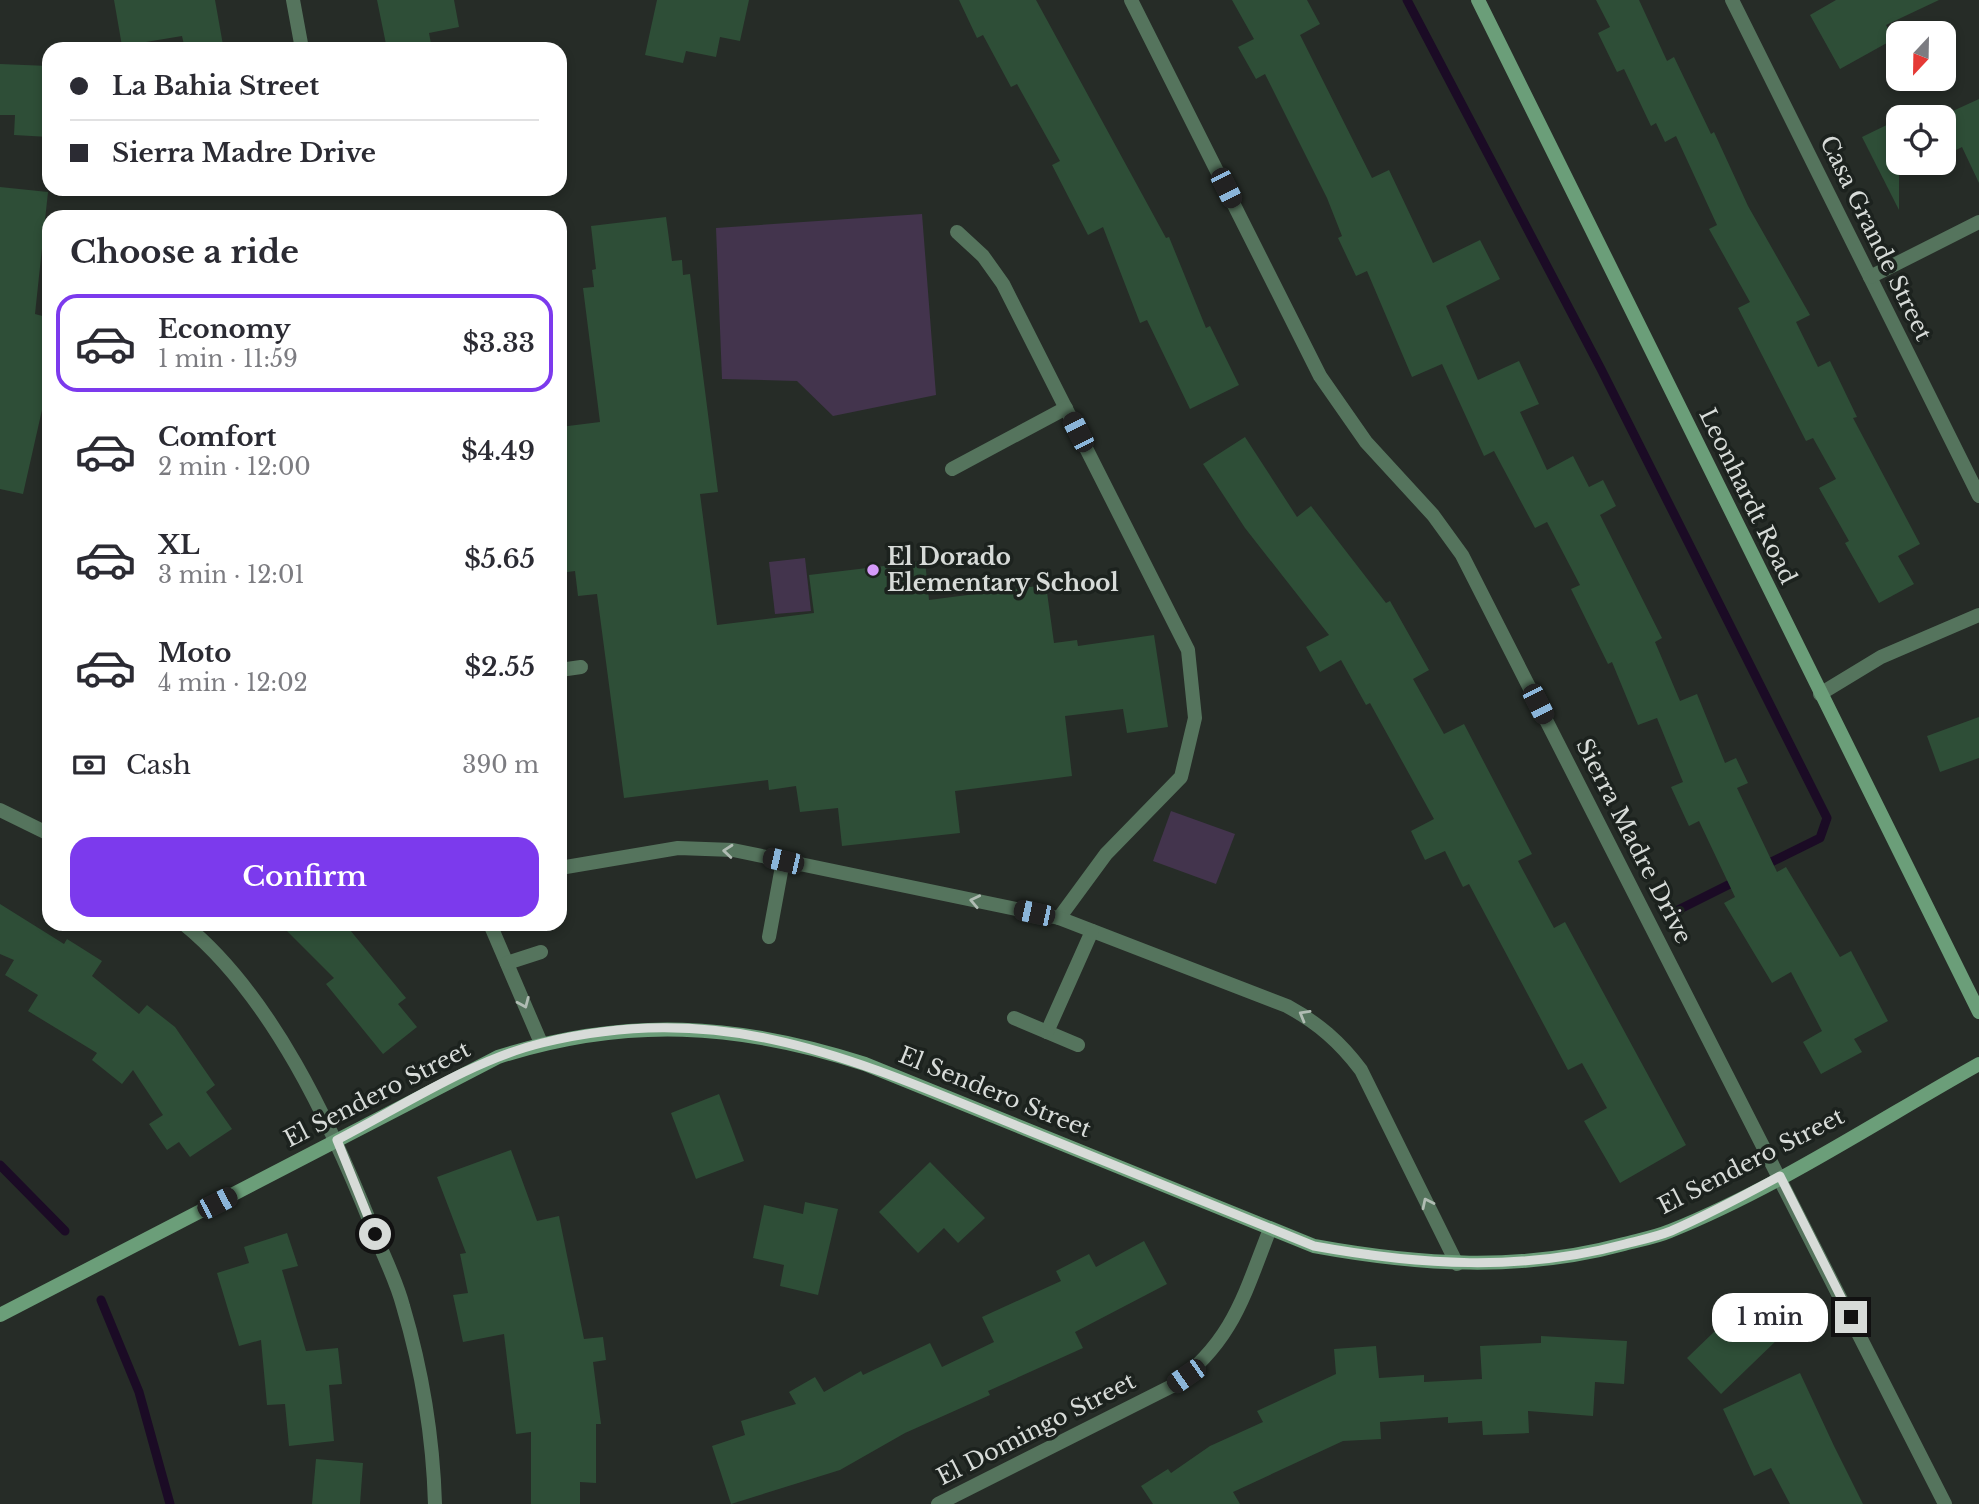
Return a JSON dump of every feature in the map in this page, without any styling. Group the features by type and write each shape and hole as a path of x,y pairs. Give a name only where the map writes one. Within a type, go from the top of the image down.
{"street":[{"path":"293,0 301,42"},
{"name":"Sierra Madre Drive","path":"1131,0 1327,387 1366,442 1433,515 1462,555 1945,1504"},
{"name":"Leonhardt Road","path":"1478,0 1979,1012"},
{"name":"Casa Grande Street","path":"1732,0 1979,496"},
{"path":"1870,277 1979,222"},
{"path":"957,232 983,256 1003,284 1188,650 1195,718 1181,777 1105,854 1059,918"},
{"path":"952,469 1066,408"},
{"path":"1820,694 1881,657 1979,615"},
{"path":"567,669 581,667"},
{"path":"0,810 42,831"},
{"path":"567,867 678,848 733,850 1059,918 1287,1006 1317,1022 1342,1045 1361,1070 1457,1264"},
{"path":"769,937 783,861"},
{"path":"191,931 231,971 269,1024 337,1140 403,1304 422,1383 433,1465 435,1504"},
{"path":"493,931 541,1043"},
{"path":"1047,1032 1092,931"},
{"path":"507,963 541,952"},
{"path":"1014,1018 1078,1045"},
{"name":"El Sendero Street","path":"0,1315 499,1056 541,1043 628,1030 676,1027 724,1030 819,1049 865,1064 1314,1246 1383,1259 1457,1264 1526,1262 1598,1251 1669,1232 1780,1176 1979,1064"},
{"name":"El Domingo Street","path":"938,1504 1172,1386 1199,1367 1234,1320 1270,1229"}],"shaded area":[{"path":"922,214 936,395 833,416 797,381 722,379 716,228"},
{"path":"805,558 811,611 775,614 769,562"},
{"path":"1171,811 1235,834 1216,884 1153,861"}],"building":[{"path":"114,0 215,0 222,42 183,42 182,36 146,42 121,42"},
{"path":"377,0 454,0 459,27 429,33 431,42 386,42"},
{"path":"657,0 749,0 740,41 720,37 716,57 686,51 683,63 645,55"},
{"path":"959,0 1036,0 1166,238 1169,237 1206,328 1210,326 1239,385 1190,409 1147,320 1140,323 1103,227 1088,235 1052,165 1060,161 1017,84 1011,87 983,35 977,38"},
{"path":"1232,0 1307,0 1320,24 1300,35 1372,178 1389,170 1433,263 1480,240 1500,279 1446,306 1478,380 1519,361 1539,404 1520,412 1547,470 1573,456 1589,487 1603,480 1616,506 1600,515 1662,638 1655,642 1680,701 1697,694 1725,763 1736,758 1748,783 1737,788 1777,872 1786,867 1840,957 1851,951 1888,1021 1854,1039 1862,1052 1821,1074 1803,1042 1822,1031 1791,972 1772,983 1724,903 1735,897 1699,821 1689,826 1671,787 1683,782 1657,718 1638,725 1612,662 1608,664 1571,589 1580,585 1547,522 1535,528 1494,451 1484,456 1442,364 1412,377 1367,271 1356,276 1338,238 1342,236 1327,198 1265,74 1256,79 1238,47 1254,39"},
{"path":"1596,0 1639,0 1667,61 1674,57 1711,134 1714,132 1748,206 1810,315 1796,322 1818,367 1830,361 1857,417 1853,418 1920,544 1898,556 1914,584 1879,603 1845,543 1849,541 1819,488 1836,479 1813,438 1806,441 1738,308 1750,302 1709,229 1717,225 1676,136 1665,142 1656,123 1651,126 1624,69 1617,72 1598,33 1610,27"},
{"path":"1836,0 1939,0 1894,21 1886,21 1886,43 1840,69 1810,15"},
{"path":"0,64 42,66 42,137 14,135 15,115 0,115"},
{"path":"1979,99 1979,183 1962,147 1956,150 1956,110"},
{"path":"1886,125 1886,175 1899,175 1899,210 1862,137"},
{"path":"0,187 42,191 42,196 48,196 46,210 42,210 42,248 35,314 42,316 42,410 23,494 0,489"},
{"path":"666,217 672,261 682,260 683,275 690,274 718,492 700,494 717,625 814,613 809,575 925,561 929,600 1046,585 1054,643 1077,640 1078,646 1154,635 1168,727 1127,733 1123,709 1065,716 1072,776 955,791 960,833 842,846 838,808 800,812 796,786 769,790 768,780 624,798 597,594 578,596 575,571 567,572 567,426 600,422 583,288 594,287 592,270 596,269 591,226"},
{"path":"1245,437 1297,517 1311,506 1386,603 1390,601 1429,670 1413,679 1444,734 1464,724 1532,854 1518,861 1554,928 1565,922 1686,1145 1620,1183 1584,1121 1607,1108 1582,1063 1568,1070 1469,884 1463,887 1445,851 1425,860 1411,831 1434,819 1370,703 1366,705 1341,660 1320,672 1306,647 1329,635 1245,528 1203,464"},
{"path":"1979,717 1979,758 1940,772 1927,736"},
{"path":"0,904 64,944 67,939 102,961 92,976 139,1014 147,1005 175,1027 215,1085 206,1092 232,1129 190,1157 179,1142 167,1150 149,1124 163,1115 133,1070 122,1084 92,1060 97,1053 28,1011 38,995 5,975 14,960 0,954"},
{"path":"287,931 351,931 406,998 398,1004 417,1027 383,1054 326,984 334,978"},
{"path":"719,1094 744,1161 696,1179 671,1113"},
{"path":"511,1150 537,1221 559,1216 584,1339 603,1337 606,1360 593,1362 601,1424 596,1424 596,1483 580,1482 580,1504 531,1504 531,1432 516,1434 504,1334 463,1342 453,1295 468,1293 460,1254 466,1253 437,1177"},
{"path":"930,1162 985,1218 958,1243 944,1228 918,1253 879,1212"},
{"path":"805,1202 838,1209 818,1295 780,1286 784,1265 753,1258 764,1205 803,1214"},
{"path":"287,1233 298,1266 282,1270 306,1351 338,1348 342,1384 329,1385 334,1441 289,1446 285,1404 267,1405 261,1340 239,1346 217,1273 249,1263 244,1247"},
{"path":"1144,1241 1167,1284 1075,1332 1083,1348 988,1391 990,1395 905,1433 840,1470 731,1504 712,1446 745,1435 741,1421 796,1404 789,1392 815,1377 824,1392 861,1371 863,1375 930,1343 942,1367 994,1342 982,1317 1061,1281 1056,1271 1089,1254 1096,1267"},
{"path":"1745,1302 1780,1337 1721,1394 1687,1358"},
{"path":"1541,1336 1627,1341 1624,1384 1595,1382 1593,1416 1528,1411 1529,1433 1483,1435 1482,1421 1448,1423 1448,1417 1380,1422 1381,1439 1343,1441 1233,1492 1240,1504 1153,1504 1141,1486 1168,1469 1171,1473 1210,1446 1263,1422 1257,1411 1336,1374 1334,1349 1376,1346 1379,1378 1424,1375 1424,1382 1482,1379 1480,1346 1541,1343"},
{"path":"1800,1373 1863,1504 1790,1504 1771,1468 1754,1476 1723,1409"},
{"path":"316,1459 363,1463 360,1504 312,1504"}],"waterway":[{"path":"1407,0 1601,369 1827,818 1820,838 1761,867"},
{"path":"1672,913 1740,879"},
{"path":"0,1165 65,1231"},
{"path":"101,1300 139,1392 170,1504"}],"place":[{"name":"El Dorado Elementary School","path":"873,570"}],"route":[{"path":"375,1234 337,1140 499,1056 541,1043 582,1035 676,1027 770,1037 865,1064 1314,1246 1383,1259 1457,1264 1526,1262 1598,1251 1669,1232 1780,1176 1851,1317"}]}
